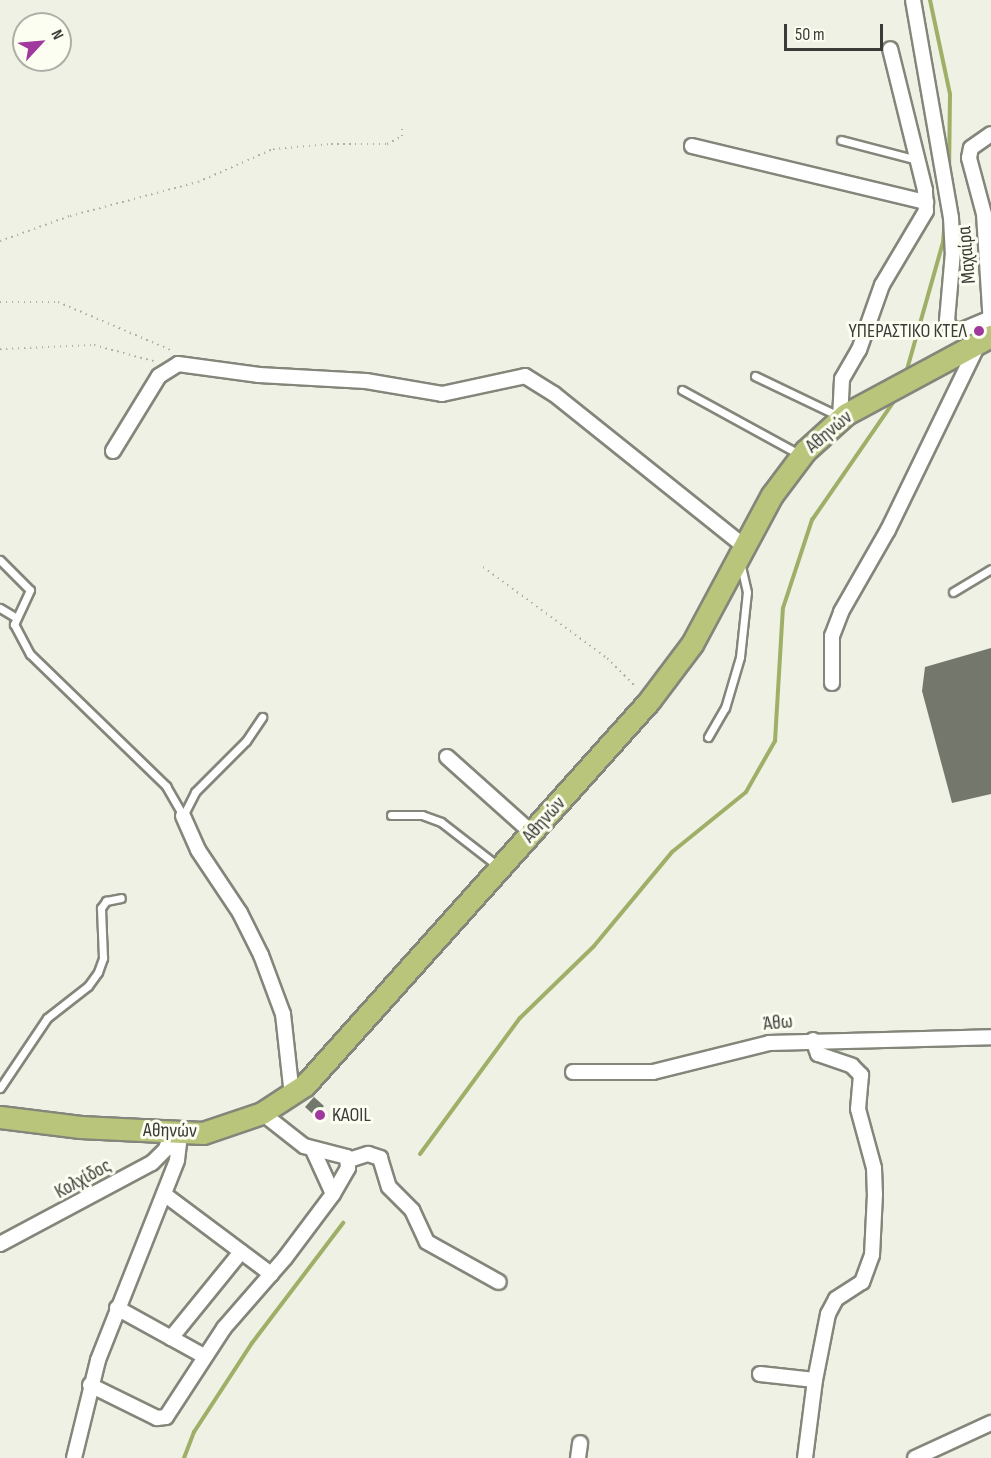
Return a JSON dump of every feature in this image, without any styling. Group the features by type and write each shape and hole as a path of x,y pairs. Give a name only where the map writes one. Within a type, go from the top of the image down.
{"main road":[{"name":"Αθηνών","path":"0,1117 175,1134 225,1128 262,1113 292,1095 320,1072 649,701 692,644 777,486 801,456 842,416 947,359 988,331"}],"street":[{"path":"832,683 832,636 841,612 888,530 988,331 960,331 950,328 947,320 953,252 951,218 913,0"},
{"path":"842,416 842,380 859,350 882,285 923,218 926,202 890,49"},
{"name":"Μαχαίρα","path":"988,331 984,214 969,164 971,148 991,134"},
{"path":"692,146 926,202"},
{"path":"113,451 147,394 168,367 194,364 259,375 366,381 433,394 461,392 525,376 572,408 742,554"},
{"path":"447,757 532,833"},
{"path":"183,816 198,850 240,913 261,955 283,1014 292,1095"},
{"name":"Άθω","path":"573,1072 653,1072 753,1045 813,1040 991,1037"},
{"path":"806,1458 815,1380 828,1314 836,1299 862,1282 872,1255 875,1194 874,1168 858,1109 861,1075 852,1066 818,1054 813,1040"},
{"path":"262,1113 313,1150 341,1154 349,1160"},
{"path":"74,1458 90,1385 117,1308 179,1153 175,1134"},
{"name":"Κολχίδος","path":"0,1244 152,1163 166,1149 175,1134"},
{"path":"313,1150 333,1194"},
{"path":"90,1385 163,1419 204,1356 333,1194 349,1160 368,1154 380,1158 389,1187 412,1210 427,1242 499,1282"},
{"path":"164,1194 271,1274"},
{"path":"171,1338 241,1252"},
{"path":"117,1308 204,1356"},
{"path":"760,1374 815,1380"},
{"path":"915,1458 991,1423"},
{"path":"578,1458 580,1443"}],"lane":[{"path":"841,140 917,160"},
{"path":"755,376 842,416"},
{"path":"682,390 801,456"},
{"path":"708,737 725,708 740,657 747,592 742,554"},
{"path":"0,560 30,590 15,617 15,629 30,654 166,786 183,816"},
{"path":"952,592 991,569"},
{"path":"0,608 15,617"},
{"path":"183,816 195,792 246,741 261,717"},
{"path":"392,815 422,815 441,822 501,868"},
{"path":"0,1088 47,1018 88,986 98,972 103,958 101,908 106,901 121,898"}],"path":[{"path":"0,241 70,216 198,182 273,149 331,144 387,144 402,136 402,124"},
{"path":"0,302 58,302 168,348 194,364"},
{"path":"0,349 106,346 168,367"},
{"path":"483,567 607,658 649,701"}],"building":[{"path":"991,648 991,794 952,803 922,691 925,667"},
{"path":"314,1097 324,1106 315,1116 305,1107"}],"waterway":[{"path":"930,0 950,94 949,174"},
{"path":"906,373 943,242 945,220"},
{"path":"420,1154 520,1018 594,946 672,852 746,792 775,741 783,608 812,520 899,394"},
{"path":"184,1458 194,1432 252,1343 343,1223"}],"place":[{"name":"ΥΠΕΡΑΣΤΙΚΟ ΚΤΕΛ","path":"979,331"},
{"name":"KAOIL","path":"320,1115"}]}
